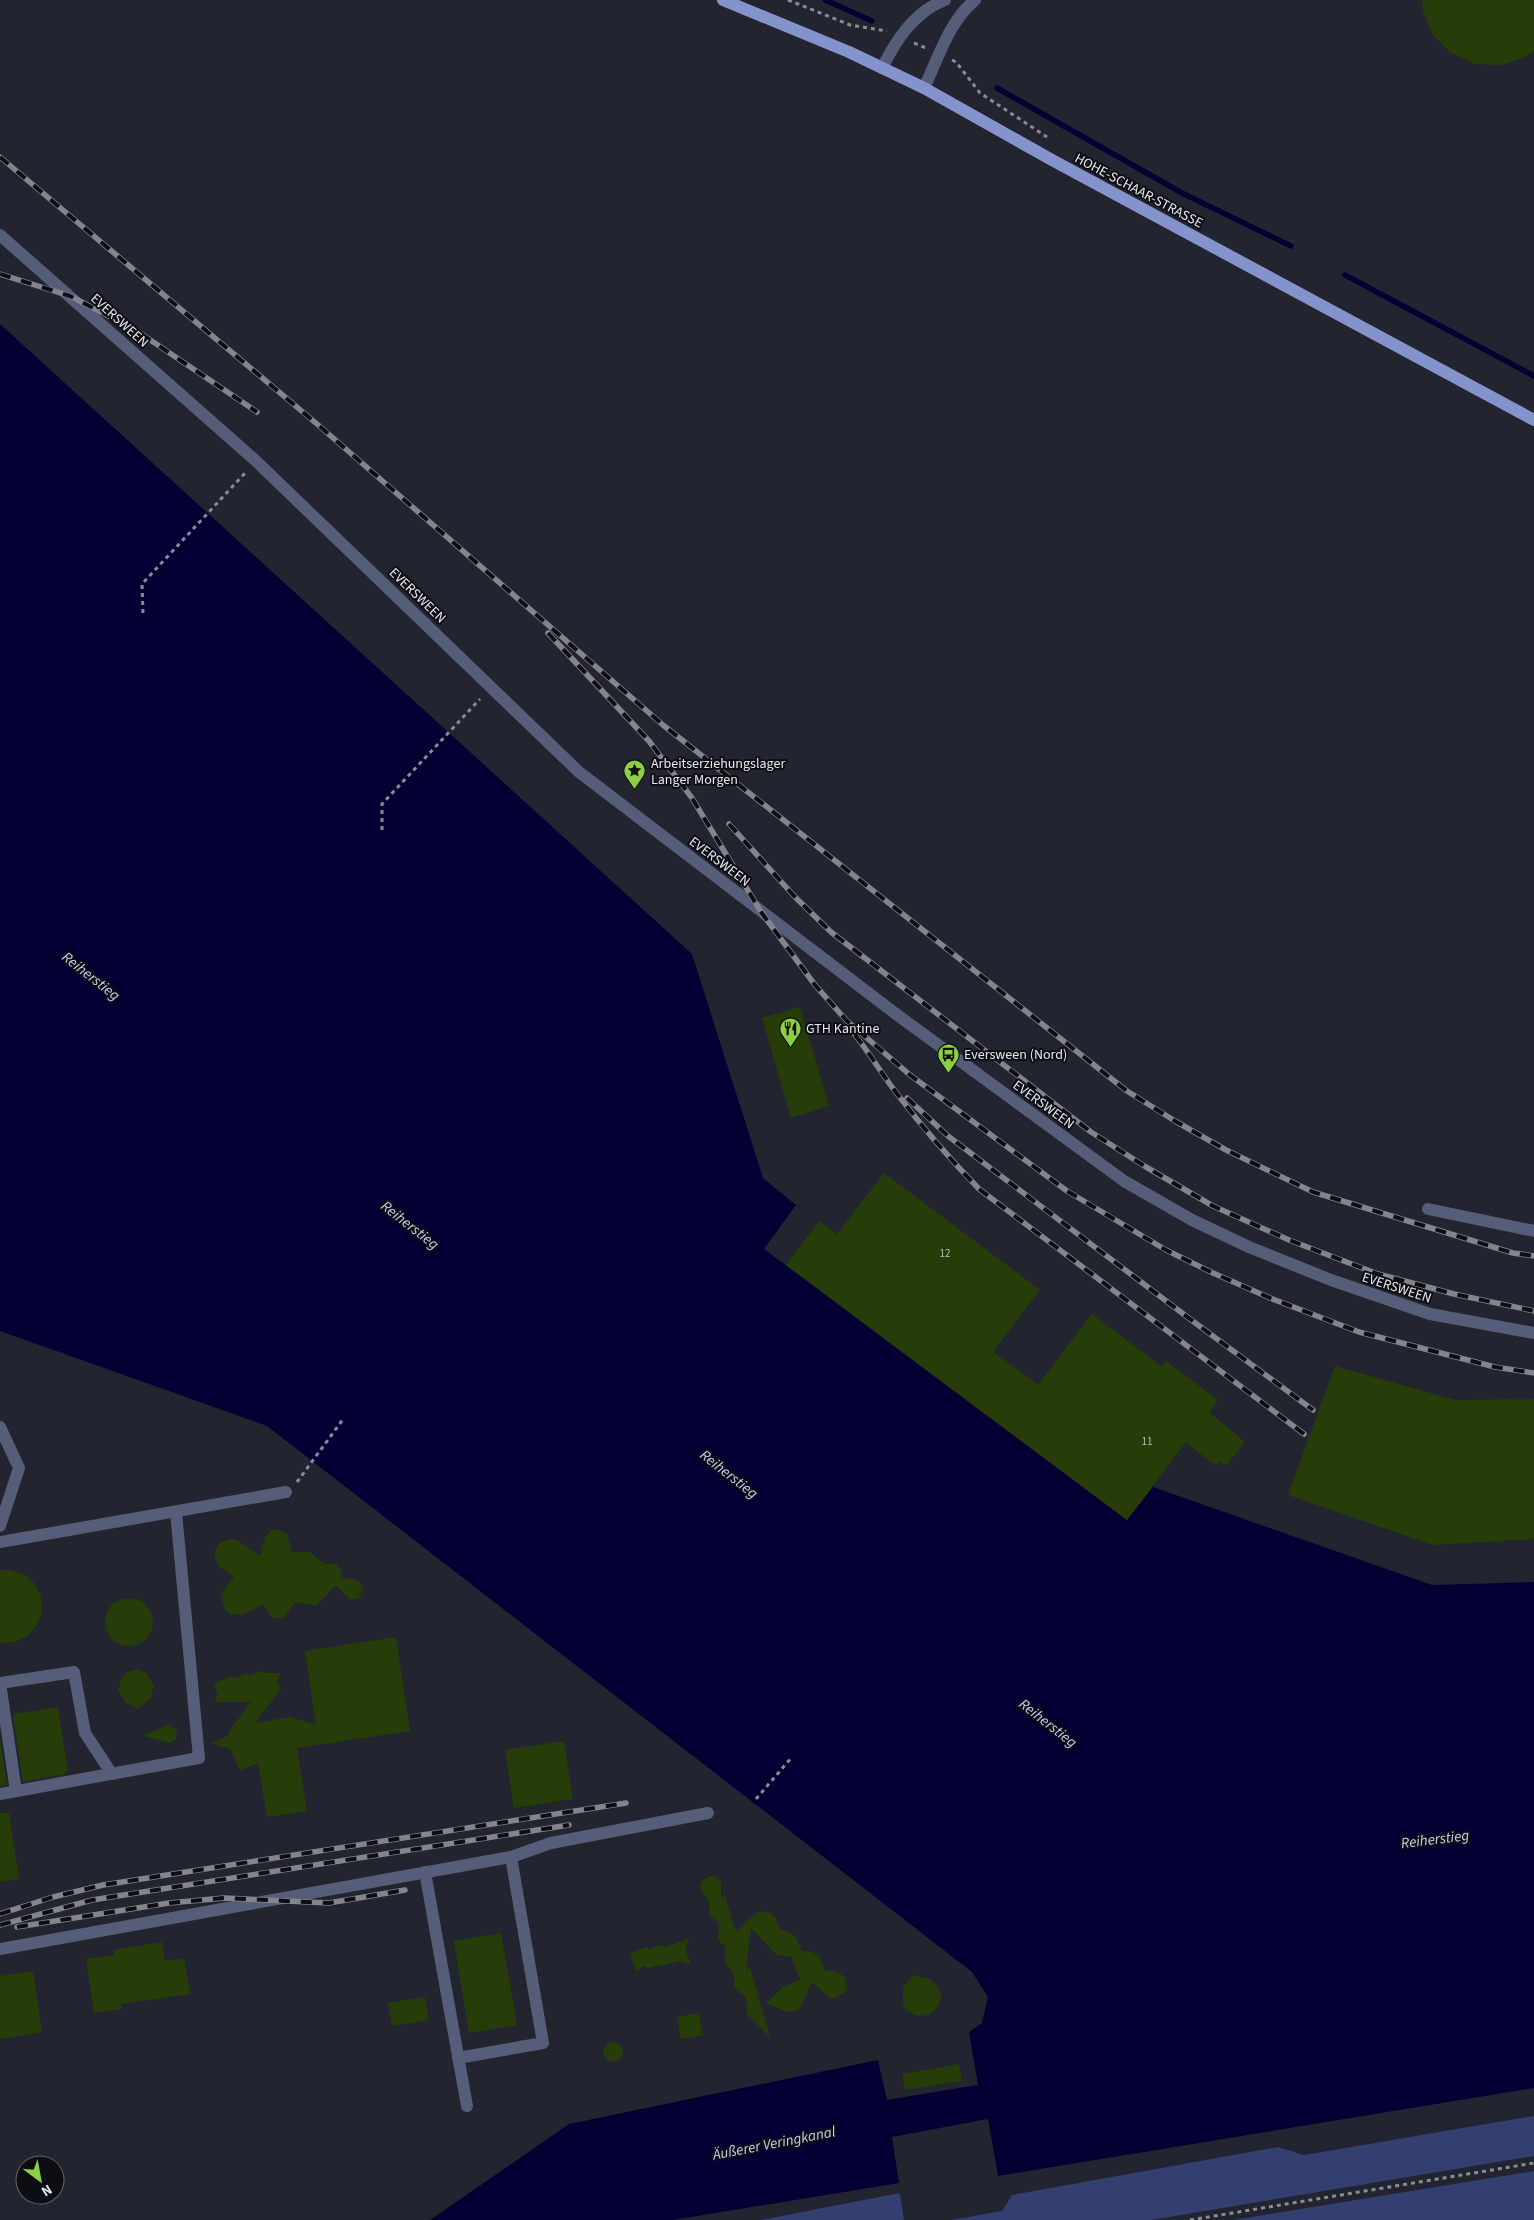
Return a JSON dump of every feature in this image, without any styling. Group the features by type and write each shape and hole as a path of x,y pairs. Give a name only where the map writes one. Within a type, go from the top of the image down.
{"main road":[{"name":"HOHE-SCHAAR-STRASSE","path":"724,0 788,26 924,88 1052,160 1534,420"}],"street":[{"path":"882,68 892,49 909,26 936,4 945,0"},
{"path":"924,88 952,28 966,7 975,0"},
{"name":"EVERSWEEN","path":"0,235 256,461 579,772 896,1014 1124,1181 1192,1220 1232,1239 1331,1280 1430,1314 1534,1334"},
{"path":"1428,1209 1534,1231"},
{"path":"0,1427 19,1468 0,1526"},
{"path":"0,1542 286,1492"},
{"path":"0,1794 199,1758 176,1512"},
{"path":"16,1791 0,1683 74,1672 86,1732 112,1774"},
{"path":"0,1950 511,1857 551,1843 708,1813"},
{"path":"458,2058 543,2043 511,1857"},
{"path":"425,1872 467,2106"}],"path":[{"path":"788,0 850,25 884,30"},
{"path":"956,62 980,93 1050,139"},
{"path":"143,613 142,584 256,461"},
{"path":"382,830 382,804 492,687"},
{"path":"300,1480 344,1418"},
{"path":"756,1799 792,1757"},
{"path":"1190,2220 1534,2163"}],"shaded area":[{"path":"1534,2116 1534,2156 1151,2220 951,2220 1002,2211 1012,2195 1278,2147 1304,2155"},
{"path":"1534,2171 1534,2220 1233,2220"},
{"path":"900,2193 904,2220 761,2220"}],"water":[{"path":"0,324 692,954 763,1178 796,1205 764,1249 1127,1520 1153,1487 1432,1585 1534,1582 1534,2088 998,2176 988,2119 892,2137 899,2183 673,2220 430,2220 569,2124 878,2060 887,2100 978,2085 969,2032 982,2023 988,1997 972,1972 267,1426 0,1331"}],"building":[{"path":"1422,0 1534,0 1534,51 1526,57 1502,65 1475,64 1451,53 1433,35 1423,11"},
{"path":"800,1007 829,1106 791,1118 762,1018"},
{"path":"884,1173 1040,1290 993,1352 1038,1385 1092,1314 1162,1367 1166,1361 1218,1400 1209,1412 1245,1442 1226,1466 1220,1461 1216,1466 1186,1442 1127,1520 786,1265 819,1221 837,1234"},
{"path":"1335,1366 1455,1400 1534,1399 1534,1539 1433,1545 1288,1495"},
{"path":"272,1530 278,1530 287,1534 292,1552 310,1552 324,1564 336,1564 341,1569 342,1578 356,1580 362,1585 363,1589 360,1596 357,1599 349,1599 336,1585 316,1606 295,1602 283,1619 272,1617 263,1604 243,1615 231,1614 225,1610 221,1597 223,1591 234,1577 219,1566 214,1555 219,1543 231,1539 237,1540 260,1556 265,1537"},
{"path":"0,1570 10,1570 24,1574 35,1584 41,1597 42,1611 37,1625 28,1636 15,1642 0,1643"},
{"path":"129,1598 138,1600 146,1605 151,1613 153,1622 151,1631 146,1639 138,1644 129,1646 120,1644 112,1639 107,1631 105,1622 107,1613 112,1605 120,1600"},
{"path":"396,1637 410,1731 297,1748 307,1811 267,1817 258,1763 240,1770 230,1749 210,1743 228,1736 230,1730 251,1702 215,1702 218,1693 213,1684 233,1676 238,1678 244,1674 250,1675 262,1671 265,1673 281,1673 277,1682 281,1689 255,1723 290,1717 316,1725 305,1651"},
{"path":"138,1669 147,1674 154,1686 150,1699 138,1709 125,1702 118,1690 122,1677 127,1672"},
{"path":"58,1707 68,1773 23,1782 13,1714"},
{"path":"169,1724 177,1731 176,1739 170,1743 143,1736"},
{"path":"0,1738 7,1785 0,1786"},
{"path":"564,1741 573,1799 514,1808 505,1750"},
{"path":"0,1813 9,1813 19,1879 0,1882"},
{"path":"714,1876 721,1882 721,1895 723,1899 724,1892 736,1932 756,1913 761,1911 771,1913 775,1917 780,1930 788,1931 796,1937 802,1951 811,1951 820,1957 825,1971 836,1971 845,1977 847,1987 845,1992 836,1998 830,1998 812,1982 801,2006 797,2010 787,2012 766,2003 783,1987 800,1980 791,1957 777,1955 751,1928 746,1968 747,1970 750,1968 770,2037 747,2014 746,1997 734,1988 734,1976 725,1962 726,1947 718,1940 719,1923 709,1915 709,1902 700,1888 703,1880"},
{"path":"501,1933 517,2025 469,2033 454,1941"},
{"path":"689,1939 685,1950 692,1965 679,1961 648,1968 644,1966 636,1971 630,1953 646,1947 650,1949 658,1945 664,1947"},
{"path":"162,1942 165,1961 184,1958 190,1994 121,2004 122,2009 94,2013 86,1959 114,1955 113,1950"},
{"path":"33,1971 42,2032 0,2039 0,1976"},
{"path":"913,1975 930,1979 940,1990 941,1998 939,2005 928,2015 920,2016 913,2014 906,2010 903,2003 903,1988"},
{"path":"425,1997 429,2020 392,2026 388,2003"},
{"path":"699,2013 703,2035 681,2039 677,2017"},
{"path":"613,2042 620,2045 623,2052 620,2059 613,2062 606,2059 603,2052 606,2045"},
{"path":"959,2064 962,2081 905,2090 902,2074"}],"waterway":[{"path":"825,0 872,21"},
{"path":"997,88 1182,193 1291,246"},
{"path":"1345,275 1534,376"}],"railway":[{"path":"0,157 317,424 663,725 1127,1091 1226,1150 1313,1192 1513,1253 1534,1256"},
{"path":"0,274 70,296 134,329 257,412"},
{"path":"548,633 649,741 692,798 761,912 815,985 846,1020 910,1075 1067,1191 1166,1250 1213,1273 1270,1298 1359,1332 1495,1367 1534,1373"},
{"path":"729,824 795,897 831,932 1091,1132 1146,1167 1213,1206 1289,1240 1378,1274 1454,1294 1534,1311"},
{"path":"855,1035 917,1119 979,1189 1304,1434"},
{"path":"907,1098 948,1136 1313,1410"},
{"path":"0,1914 53,1897 103,1885 626,1803"},
{"path":"0,1925 92,1900 569,1825"},
{"path":"17,1927 169,1903 224,1898 329,1903 405,1890"}],"place":[{"name":"Arbeitserziehungslager Langer Morgen","path":"635,790"},
{"name":"GTH Kantine","path":"790,1047"},
{"name":"Eversween (Nord)","path":"948,1073"}],"water label":[{"name":"Reiherstieg","path":"91,976"},
{"name":"Reiherstieg","path":"410,1225"},
{"name":"Reiherstieg","path":"729,1474"},
{"name":"Reiherstieg","path":"1048,1723"},
{"name":"Reiherstieg","path":"1435,1839"},
{"name":"Äußerer Veringkanal","path":"774,2143"}]}
